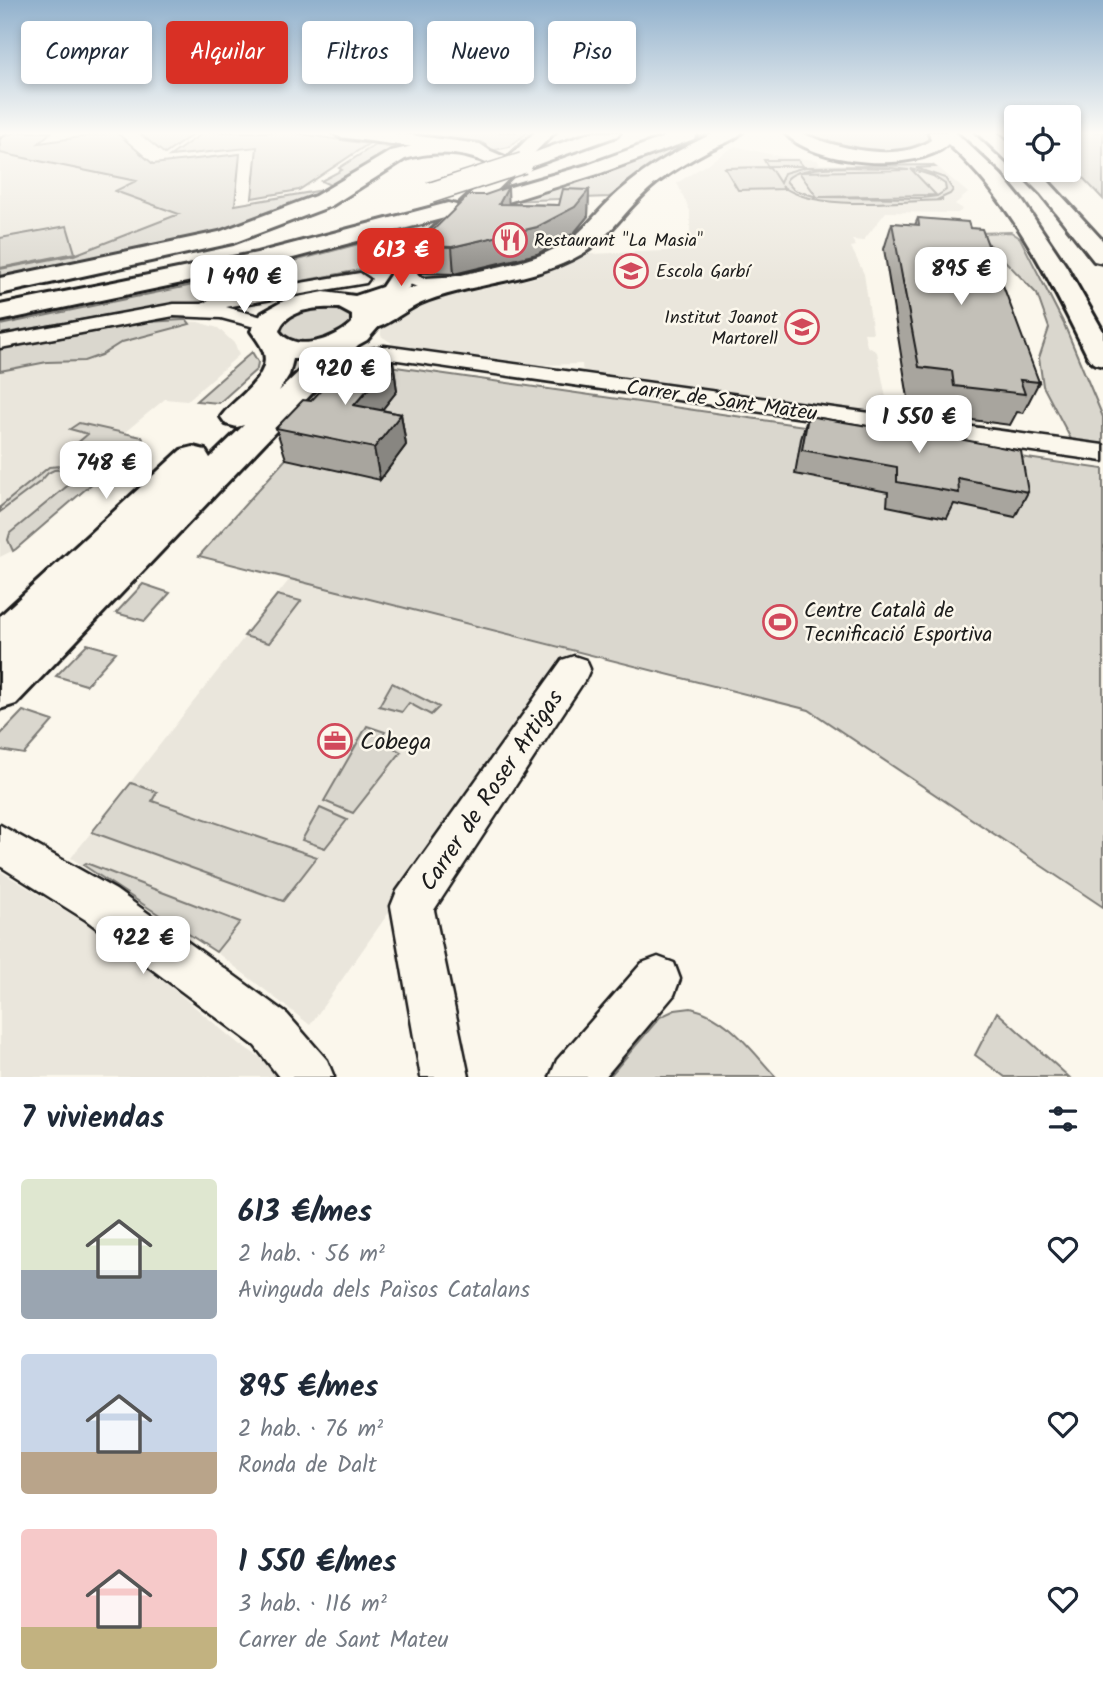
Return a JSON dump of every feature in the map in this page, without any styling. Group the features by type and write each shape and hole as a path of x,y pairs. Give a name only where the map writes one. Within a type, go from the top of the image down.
{"main road":[{"path":"0,289 262,227 323,201 346,182"},
{"path":"0,313 259,260 414,203 460,182"},
{"path":"0,690 341,326 380,274 398,263 484,182"},
{"path":"271,334 297,350 341,326 391,293 397,288 403,273 487,182"},
{"path":"489,199 534,182"},
{"path":"85,276 369,210 414,203 448,210 548,182"},
{"path":"260,395 282,383 341,326 405,300 521,270 578,248 596,235 629,195 647,182"},
{"path":"994,182 1042,244 1103,357"},
{"path":"1019,182 1077,257"},
{"path":"1040,182 1103,257"},
{"path":"1065,182 1080,195"},
{"path":"0,289 85,276 273,239 414,203"},
{"path":"0,642 260,395 278,370 280,357 271,334 280,311 299,304 341,326"}],"street":[{"path":"403,273 412,280 427,285 468,282"},
{"path":"0,342 174,310 214,309 271,334"},
{"path":"174,310 341,326"},
{"name":"Carrer de Sant Mateu","path":"341,326 346,362 383,352"},
{"name":"Carrer de Sant Mateu","path":"341,326 354,348 1103,453"},
{"name":"Carrer de Roser Artigas","path":"445,1077 412,906 574,669"},
{"path":"0,844 101,905 271,1030 310,1077"},
{"path":"574,1077 658,979"}],"shaded area":[{"path":"0,182 134,182 116,190 180,214 74,255 0,269"},
{"path":"133,182 237,182 235,205 335,188 251,227 0,280 0,269 74,255 179,214 115,191"},
{"path":"254,182 311,182 299,190 252,198"},
{"path":"324,182 345,182 337,188"},
{"path":"562,182 635,182 609,197 508,201"},
{"path":"733,182 787,182 794,190 817,197 806,182 924,182 936,195 819,197 922,198 937,196 946,190 942,182 948,182 953,190 939,199 943,200 859,203 815,199 782,186 784,189 738,190"},
{"name":"Escola Garbí","path":"955,182 968,193 955,204 963,209 958,213 886,212 863,241 852,240 856,246 851,247 864,274 873,333 864,333 867,346 877,352 888,408 884,416 754,398 752,394 583,374 582,364 540,365 391,345 392,343 381,336 381,328 387,319 434,296 437,299 534,278 589,254 690,250 690,211 677,183"},
{"path":"1087,182 1103,182 1103,199"},
{"path":"67,226 75,253 0,268 0,238"},
{"path":"412,230 360,270 281,285 258,295 166,305 0,334 0,325 241,275"},
{"path":"1011,232 1020,238 1064,324 1103,417 1103,444 1072,441 1043,386 1039,358 1049,328 1037,294 978,233"},
{"path":"337,307 352,313 355,324 337,335 317,342 307,342 288,338 278,332 279,322 301,309"},
{"path":"164,320 198,322 218,328 235,344 239,355 187,401 165,399 125,432 143,439 16,549 0,557 0,349"},
{"path":"187,320 190,324 122,342 101,355 84,361 47,362 0,371 0,349 148,322"},
{"path":"252,352 258,362 257,369 219,403 196,401"},
{"name":"Centre Català de Tecnificació Esportiva","path":"389,366 1103,469 1103,907 809,710 199,556 311,431"},
{"path":"79,423 143,439 122,457 69,458 68,451 88,434 70,429"},
{"path":"88,464 83,468 54,470 48,473 0,512 0,507 49,467"},
{"path":"102,475 13,551 8,540 10,533 77,478"},
{"name":"Cobega","path":"289,580 572,651 310,1025 216,952 71,858"},
{"path":"143,584 170,593 145,621 116,613"},
{"path":"277,595 301,601 269,643 244,636"},
{"path":"87,644 116,652 86,685 56,676"},
{"path":"392,683 439,707 431,715 409,703 402,712 379,706"},
{"path":"23,711 53,721 24,754 0,750 0,735"},
{"path":"367,726 385,732 379,740 401,752 353,813 324,801"},
{"path":"131,783 157,792 152,801 317,857 283,901 92,832"},
{"path":"320,808 347,820 325,848 302,840"},
{"path":"86,863 240,922 216,952 83,865"},
{"path":"0,871 120,944 234,1040 289,1077 0,1077"},
{"path":"691,1008 728,1026 776,1077 609,1077 660,1017 675,1010"},
{"path":"997,1012 1069,1077 1005,1077 975,1055"}],"building":[{"path":"508,187 499,204 559,205 563,189 589,190 575,207 537,227 452,247 417,246 469,195 485,195"},
{"path":"918,218 968,222 970,228 982,229 1039,382 1020,380 1025,394 954,386 952,371 919,367 892,223 919,225"},
{"path":"355,354 393,361 354,405 401,414 374,448 276,428 303,400 311,401"},
{"path":"808,416 898,431 898,427 1021,451 1028,492 958,478 959,493 897,482 897,467 802,450"}],"place":[{"name":"Restaurant \"La Masia\"","path":"510,240"},
{"name":"Escola Garbí","path":"631,271"},
{"name":"Institut Joanot Martorell","path":"802,327"},
{"name":"Centre Català de Tecnificació Esportiva","path":"780,622"},
{"name":"Cobega","path":"335,741"}]}
